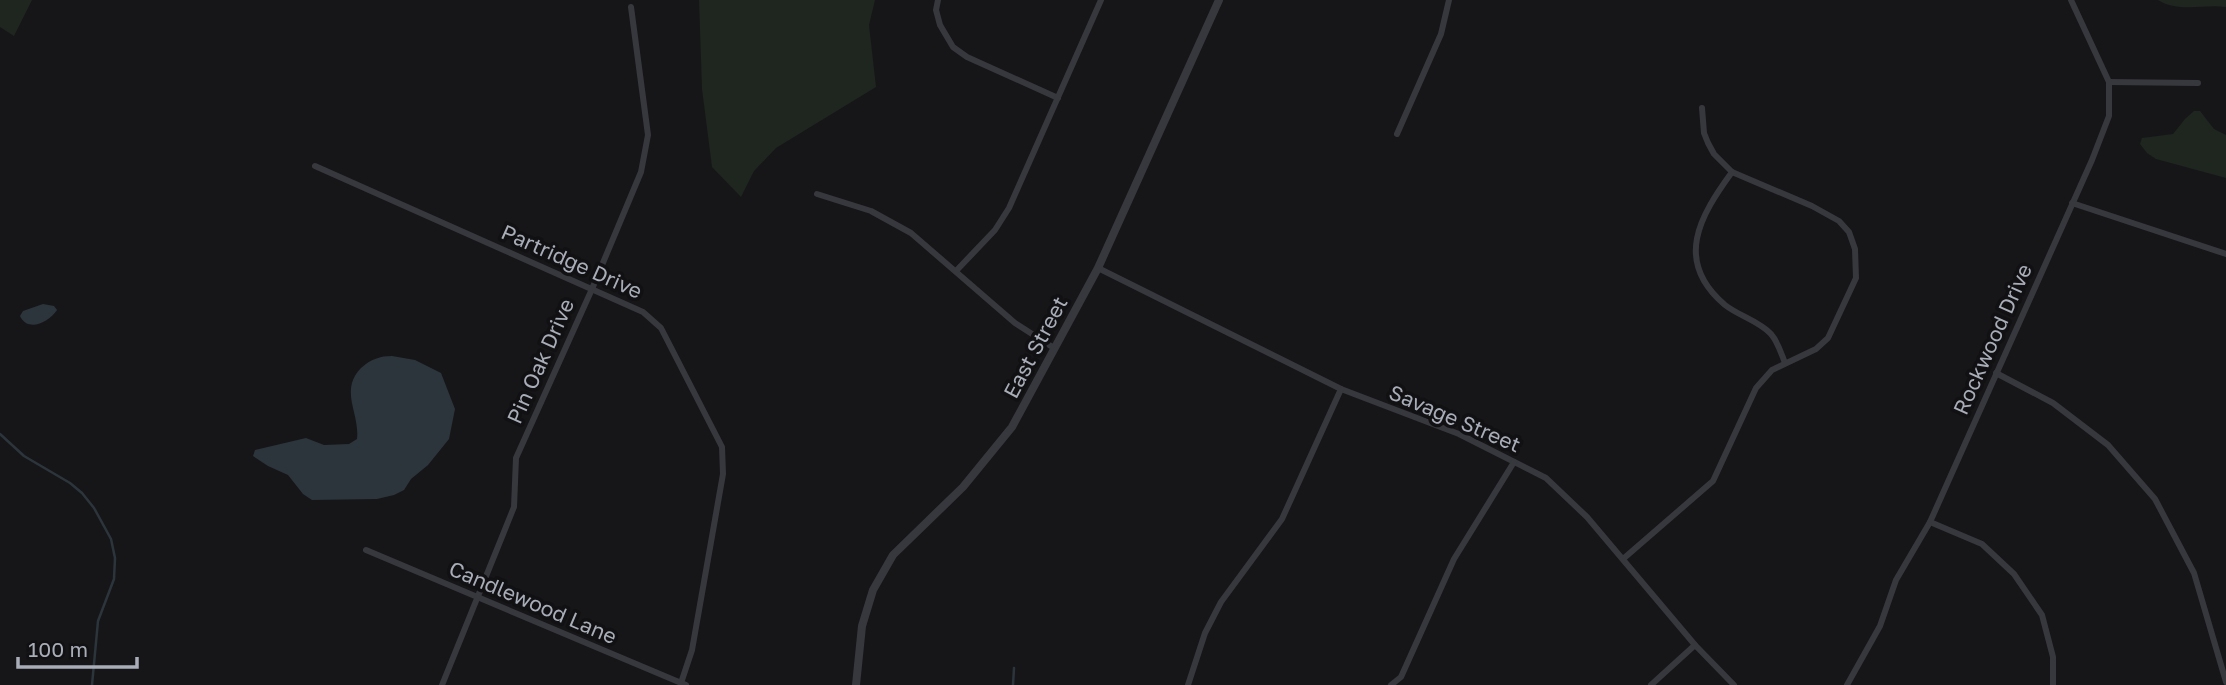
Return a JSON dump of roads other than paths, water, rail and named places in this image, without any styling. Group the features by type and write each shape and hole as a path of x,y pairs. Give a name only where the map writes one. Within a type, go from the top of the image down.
{"street":[{"path":"938,0 936,10 940,26 953,47 967,57 1058,98"},
{"path":"956,271 1003,220 1101,0"},
{"name":"East Street","path":"856,685 862,626 873,590 893,555 963,487 1012,427 1098,268 1219,0"},
{"path":"1397,134 1441,34 1450,0"},
{"name":"Rockwood Drive","path":"1847,685 1880,626 1896,580 1930,522 2109,116 2109,82 2071,0"},
{"name":"Pin Oak Drive","path":"442,685 514,507 516,458 641,172 648,135 631,7"},
{"path":"2109,82 2198,83"},
{"path":"1623,559 1713,481 1756,388 1772,370 1816,349 1828,338 1856,278 1855,249 1849,232 1839,220 1732,172 1714,153 1708,142 1704,133 1702,108"},
{"name":"Partridge Drive","path":"315,166 643,312 661,328 722,447 723,474 684,684"},
{"path":"1732,172 1709,204 1700,222 1696,239 1697,261 1711,290 1726,305 1771,334 1786,363"},
{"path":"817,194 871,211 911,233 1015,323 1054,348"},
{"path":"2072,203 2226,254"},
{"name":"Savage Street","path":"1098,268 1341,389 1459,434 1546,478 1587,517 1695,645 1734,685"},
{"path":"1996,373 2053,403 2108,444 2155,499 2194,573 2226,682"},
{"path":"1188,685 1205,633 1221,602 1282,519 1341,389"},
{"path":"1391,685 1401,677 1454,559 1514,461"},
{"path":"1930,522 1982,544 2014,574 2042,615 2053,657 2053,685"},
{"name":"Candlewood Lane","path":"366,550 684,684"},
{"path":"1651,685 1695,645"}],"waterway":[{"path":"0,434 24,456 82,493 94,508 111,539 115,558 114,579 98,621 92,685"},
{"path":"1013,685 1014,668"}]}
